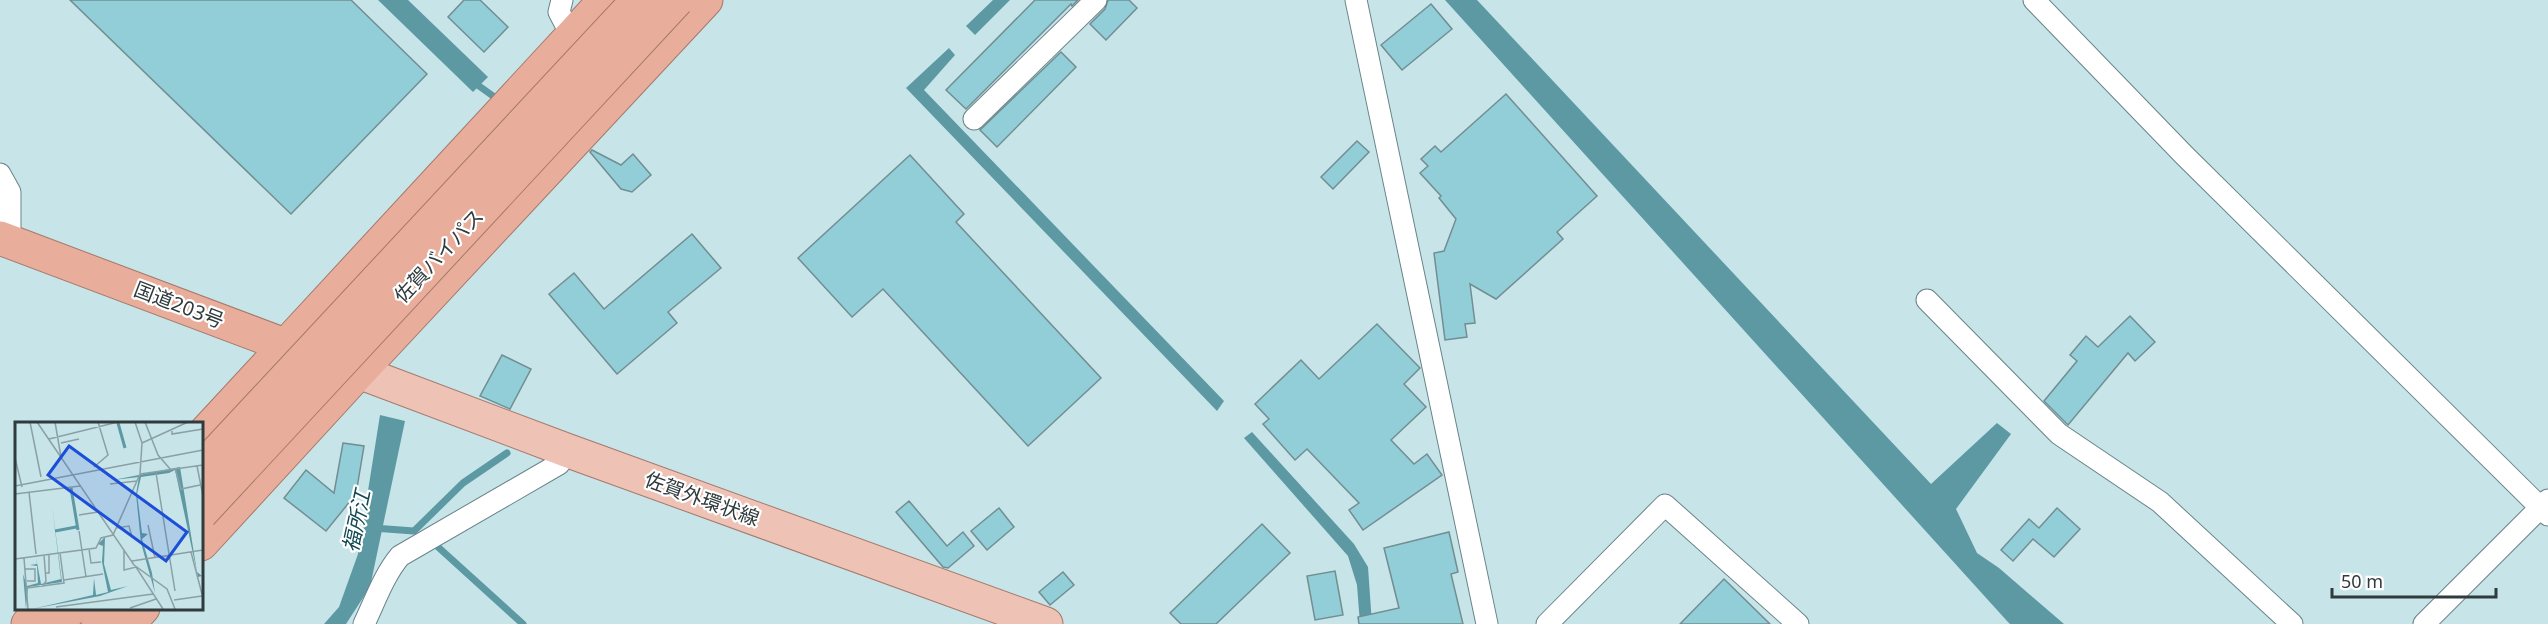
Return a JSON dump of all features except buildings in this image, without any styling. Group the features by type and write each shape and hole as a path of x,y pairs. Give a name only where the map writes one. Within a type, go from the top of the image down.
{"highway":[{"path":"202,435 605,0"},
{"name":"佐賀バイパス","path":"202,468 638,0"},
{"name":"佐賀バイパス","path":"202,512 676,0"},
{"path":"202,543 706,0"},
{"name":"国道203号","path":"5,239 359,372"},
{"path":"28,624 43,609"},
{"path":"56,624 71,609"},
{"path":"98,624 112,609"},
{"path":"128,624 142,609"}],"main road":[{"name":"佐賀外環状線","path":"359,372 566,450 1046,624"}],"street":[{"path":"562,0 559,12 571,35"},
{"path":"974,119 1096,0"},
{"path":"1356,0 1487,624"},
{"path":"2034,0 2184,155 2546,508 2424,624"},
{"path":"0,174 10,192 5,239"},
{"path":"1927,300 2059,434 2160,502 2292,624"},
{"path":"364,624 389,569 400,556 559,464 566,450"},
{"path":"1547,624 1665,506 1798,624"}],"water":[{"path":"378,0 408,0 488,77 473,92"},
{"path":"993,0 1010,0 975,35 966,26"},
{"path":"1445,0 1477,0 1931,484 1997,423 2011,434 1956,509 1977,553 1999,568 2064,624 2010,624 2007,621"},
{"path":"949,48 955,55 924,90 1224,401 1217,411 906,88"},
{"path":"380,415 405,421 370,587 346,624 324,624 339,607 358,554"},
{"path":"1252,432 1354,544 1368,567 1372,624 1360,624 1357,585 1348,556 1244,438"}],"waterway":[{"path":"479,86 493,96"},
{"name":"福所江","path":"373,528 414,531 463,483 507,453"},
{"path":"438,547 523,624"}]}
